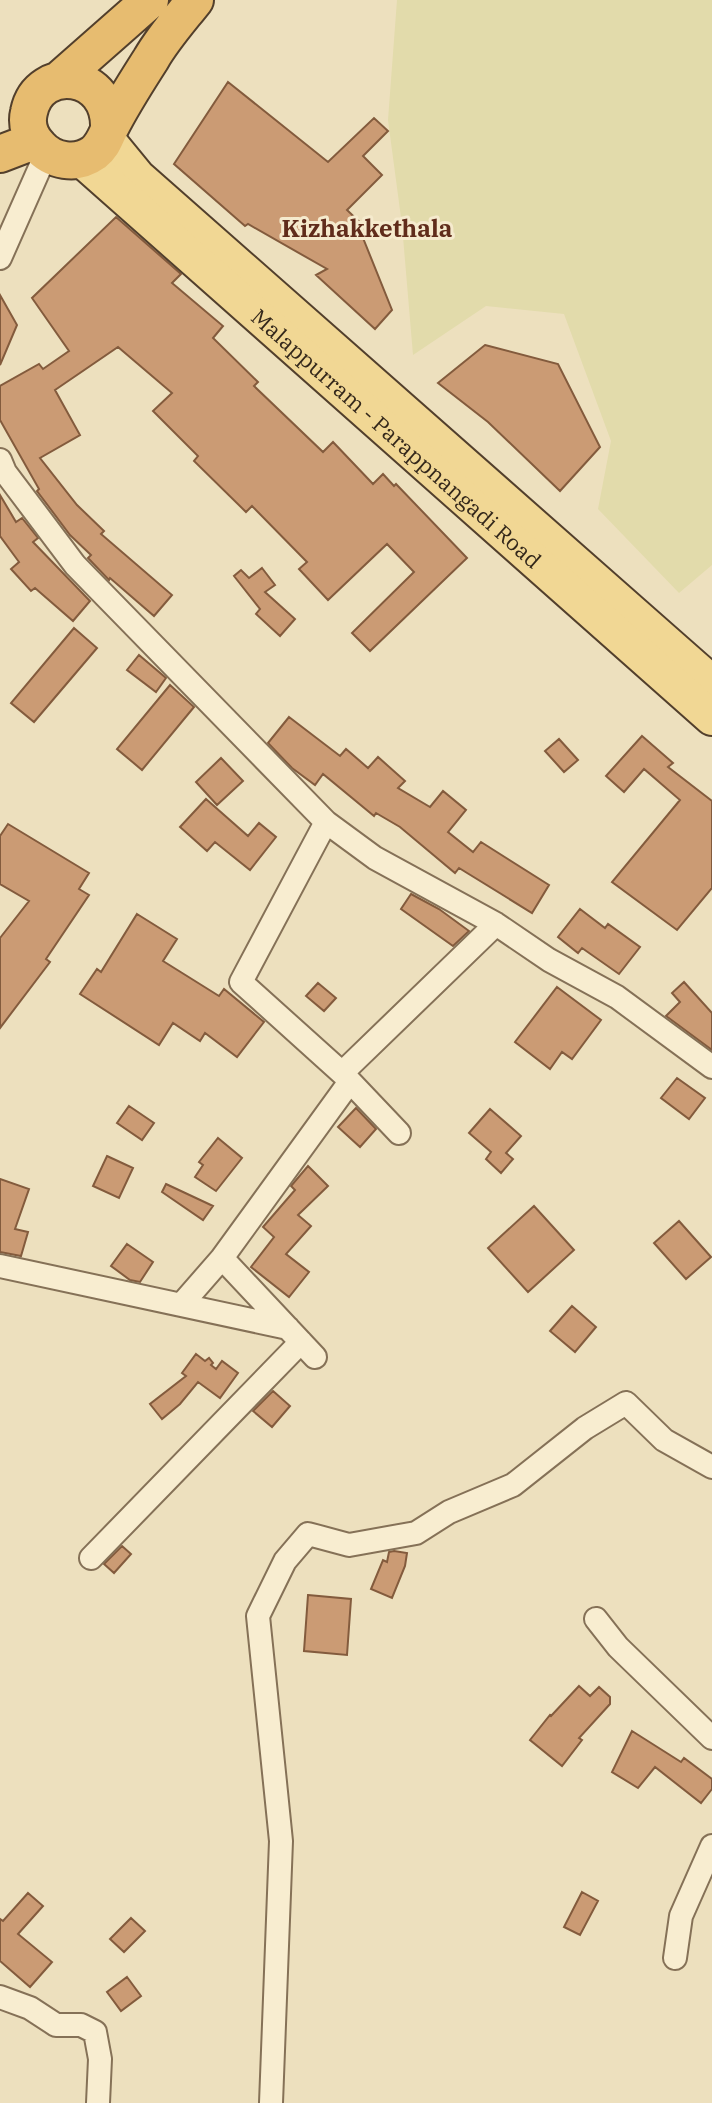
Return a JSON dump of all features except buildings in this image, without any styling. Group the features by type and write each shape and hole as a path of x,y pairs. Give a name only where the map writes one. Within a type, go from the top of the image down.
{"highway":[{"path":"150,0 31,94 28,127 40,148 63,161 99,143 153,56 195,0"},
{"path":"31,94 72,80 85,83 97,91 106,102 110,116 99,143"},
{"path":"0,154 40,148"}],"main road":[{"name":"Malappurram - Parappnangadi Road","path":"99,143 712,683"},
{"name":"Malappurram - Parappnangadi Road","path":"99,143 712,718"}],"street":[{"path":"1,254 40,148"},
{"path":"0,460 5,472 75,565 326,822 375,858 496,924 549,960 617,997 712,1067"},
{"path":"326,822 241,982 345,1078 399,1133"},
{"path":"181,1305 222,1258 345,1078 496,924"},
{"path":"222,1258 302,1342"},
{"path":"0,1266 181,1305 302,1342"},
{"path":"91,1558 302,1342"},
{"path":"271,2103 281,1841 258,1616 285,1561 308,1534 349,1545 416,1533 449,1512 513,1485 585,1428 626,1403 664,1440 712,1467"},
{"path":"596,1619 618,1647 712,1738"},
{"path":"675,1958 681,1916 712,1846"},
{"path":"0,1997 30,2008 56,2025 81,2025 95,2032 100,2059 98,2103"}],"shaded area":[{"path":"397,0 712,0 712,565 679,593 598,509 611,441 564,314 486,306 413,355 402,225 388,120"}],"district":[{"name":"Kizhakkethala","path":"367,229"}]}
